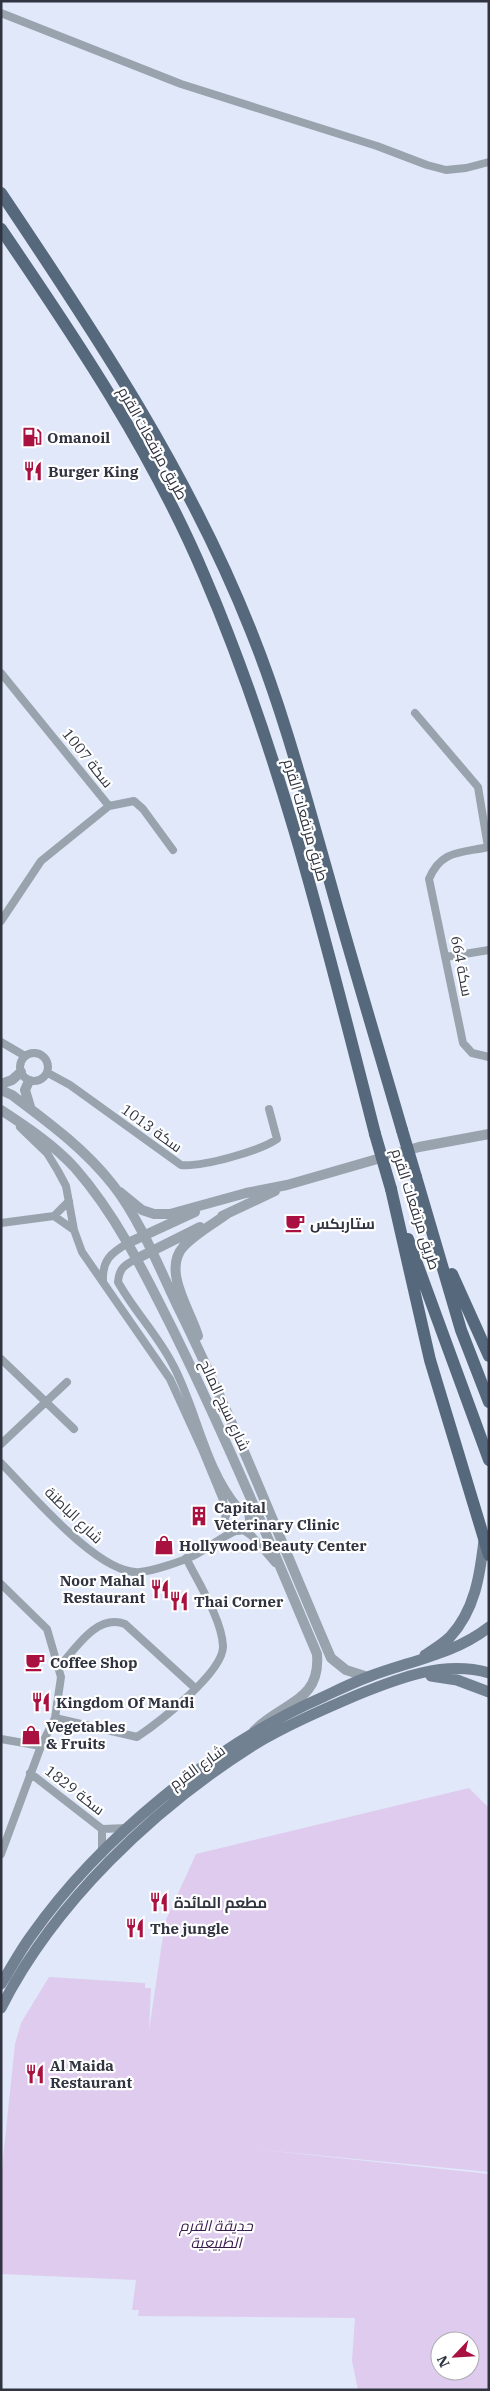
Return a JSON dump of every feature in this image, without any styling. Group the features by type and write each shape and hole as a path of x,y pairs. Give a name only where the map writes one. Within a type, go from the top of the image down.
{"main road":[{"name":"طريق مرتفعات القرم","path":"1,194 92,330 140,409 188,496 251,630 299,773 420,1195 461,1330 489,1402"},
{"name":"طريق مرتفعات القرم","path":"1,229 78,344 120,414 158,483 207,582 248,688 283,793 336,981 391,1189 450,1358 489,1460"},
{"path":"391,1189 430,1360 489,1555"},
{"path":"420,1195 463,1301 489,1356"},
{"path":"416,1661 450,1637 469,1607 479,1579 484,1540"},
{"name":"شارع القرم","path":"1,1984 31,1936 66,1893 128,1828 168,1792 254,1731 299,1707 368,1677 450,1650 476,1637 489,1627"},
{"name":"شارع القرم","path":"1,2008 41,1942 74,1901 121,1851 176,1800 219,1768 269,1737 317,1712 412,1675 454,1668 489,1673"},
{"path":"412,1675 438,1676 457,1680 489,1692"}],"street":[{"path":"1,13 181,84 377,146 427,165 446,170 466,168 489,162"},
{"name":"سكة 1007","path":"1,674 109,806 41,861 1,921"},
{"path":"416,713 478,787 488,847"},
{"path":"109,806 134,801 143,808 173,850"},
{"name":"سكة 664","path":"488,847 444,857 435,865 429,879 463,1043 472,1053 489,1057"},
{"path":"446,957 489,950"},
{"path":"1,1042 25,1056"},
{"path":"1,1084 12,1080 20,1072 25,1056 34,1053 43,1056 48,1063 48,1073 38,1082 29,1081 20,1072"},
{"name":"سكة 1013","path":"48,1073 70,1085 181,1165 192,1166 207,1163 268,1145 277,1138 269,1109"},
{"path":"29,1081 25,1090 25,1097 32,1110"},
{"name":"شارع سيح المالح","path":"1,1090 32,1110 70,1141 115,1187 143,1236 204,1358 331,1658 346,1670 368,1677"},
{"path":"2,1110 47,1153 66,1186 74,1230 82,1252 170,1379 223,1500 226,1518 232,1530 240,1530 266,1550 284,1578"},
{"name":"شارع سيح المالح","path":"2,1110 52,1146 75,1168 128,1243 194,1373 317,1654 318,1668 315,1681 308,1692 300,1700 266,1718 254,1731"},
{"path":"115,1187 142,1210 154,1214 170,1214 246,1193 287,1185 418,1147 489,1134"},
{"path":"240,1530 247,1524 248,1517 245,1511 238,1507 228,1495 215,1468 173,1364 118,1282 119,1272 123,1266 287,1185"},
{"path":"1,1223 54,1216 69,1201"},
{"path":"103,1284 102,1272 105,1260 115,1251 128,1243 221,1201"},
{"path":"204,1358 176,1268 182,1248 227,1214"},
{"path":"54,1216 74,1230"},
{"path":"1,1359 74,1429"},
{"path":"1,1444 66,1382"},
{"name":"شارع الباطنة","path":"1,1463 92,1554 117,1568 140,1572 186,1558 220,1538 240,1530"},
{"path":"220,1538 229,1510 238,1507"},
{"path":"55,1718 137,1736 195,1688 216,1667 223,1647 213,1610 186,1558"},
{"path":"1,1584 46,1629 61,1677 55,1718 30,1773 1,1854"},
{"path":"58,1668 94,1629 102,1624 118,1622 125,1624 195,1688"},
{"path":"1,1739 41,1746"},
{"name":"سكة 1829","path":"30,1773 102,1829 128,1828"},
{"name":"سكة 1829","path":"102,1829 102,1854"}],"green space":[{"name":"حديقة القرم الطبيعية","path":"469,1788 489,1808 489,2172 244,2148 489,2174 489,2390 358,2390 352,2361 355,2318 138,2316 139,2310 132,2310 136,2280 1,2274 1,2178 15,2044 21,2023 49,1977 145,1983 145,1988 151,1988 149,2031 165,1922 196,1854"}],"place":[{"name":"Omanoil","path":"32,437"},
{"name":"Burger King","path":"33,471"},
{"name":"ستاربكس","path":"295,1223"},
{"name":"Capital Veterinary Clinic","path":"199,1516"},
{"name":"Hollywood Beauty Center","path":"164,1545"},
{"name":"Noor Mahal Restaurant","path":"160,1589"},
{"name":"Thai Corner","path":"179,1601"},
{"name":"Coffee Shop","path":"35,1662"},
{"name":"Kingdom Of Mandi","path":"41,1702"},
{"name":"Vegetables & Fruits","path":"31,1735"},
{"name":"مطعم المائدة","path":"159,1902"},
{"name":"The jungle","path":"135,1928"},
{"name":"Al Maida Restaurant","path":"35,2074"}]}
